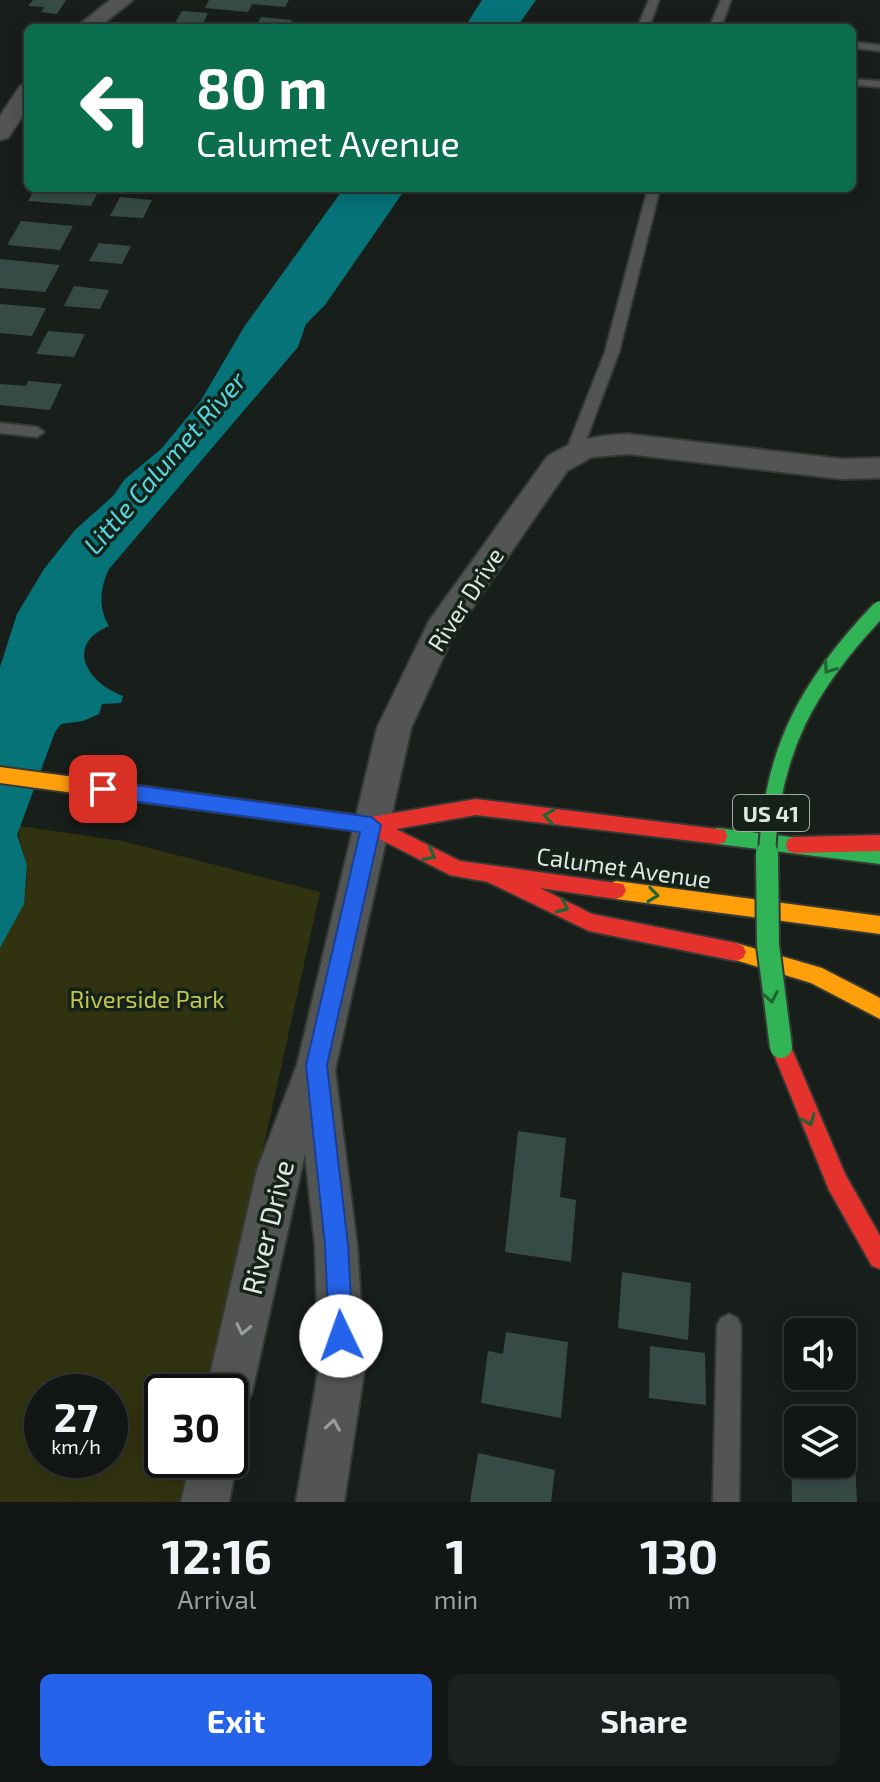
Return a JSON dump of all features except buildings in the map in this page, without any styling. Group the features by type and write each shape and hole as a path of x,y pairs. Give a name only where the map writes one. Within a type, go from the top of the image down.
{"main road":[{"name":"US 41","path":"880,609 838,654 809,697 788,741 775,784 764,879 766,972 781,1047 810,1126 852,1214 880,1258"},
{"name":"Calumet Avenue","path":"0,775 371,825 476,807 880,856"},
{"name":"Calumet Avenue","path":"371,825 457,869 880,925"},
{"path":"795,845 880,843"},
{"path":"492,874 600,925 706,943 806,971 880,1009"}],"street":[{"path":"90,24 123,0"},
{"path":"4,119 24,96"},
{"path":"574,451 597,444 628,444 842,469 880,468"},
{"name":"River Drive","path":"233,1374 278,1170 317,1065 394,728 440,630 557,464 574,451"},
{"name":"River Drive","path":"317,1065 336,1245 342,1366 320,1502"},
{"path":"205,1502 210,1478"}],"lane":[{"path":"645,24 654,0"},
{"path":"717,24 726,0"},
{"path":"856,45 880,48"},
{"path":"856,82 880,84"},
{"path":"574,451 612,352 653,192"},
{"path":"0,428 37,432"},
{"path":"726,1502 729,1326"}],"green space":[{"name":"Riverside Park","path":"20,826 122,841 320,892 213,1374 144,1374 144,1478 190,1478 185,1502 0,1502 0,948 24,897 27,875"}],"water":[{"path":"482,0 536,0 519,24 467,24"},
{"name":"Little Calumet River","path":"341,192 403,192 325,305 306,324 298,347 109,569 102,598 103,612 109,626 95,634 87,643 84,653 91,673 110,690 123,696 121,703 102,704 99,714 83,721 61,724 55,732 17,835 27,865 24,904 0,948 0,667 17,614 44,569 75,530 113,496 125,479 161,449 200,402 244,327"}],"traffic: fast":[{"path":"781,1047 773,997 766,894 768,842 775,792 788,743 809,696 838,653 880,609"},
{"path":"718,836 880,856"}],"traffic: slow":[{"path":"0,775 371,825"},
{"path":"616,890 880,925"},
{"path":"736,952 815,975 880,1009"}],"traffic: jam":[{"path":"371,825 476,807 718,836"},
{"path":"371,825 457,869 616,890"},
{"path":"795,845 880,843"},
{"path":"492,874 589,922 736,952"},
{"path":"781,1047 837,1182 880,1258"}],"route":[{"path":"103,789 371,825 317,1065 336,1245 341,1336"}]}
